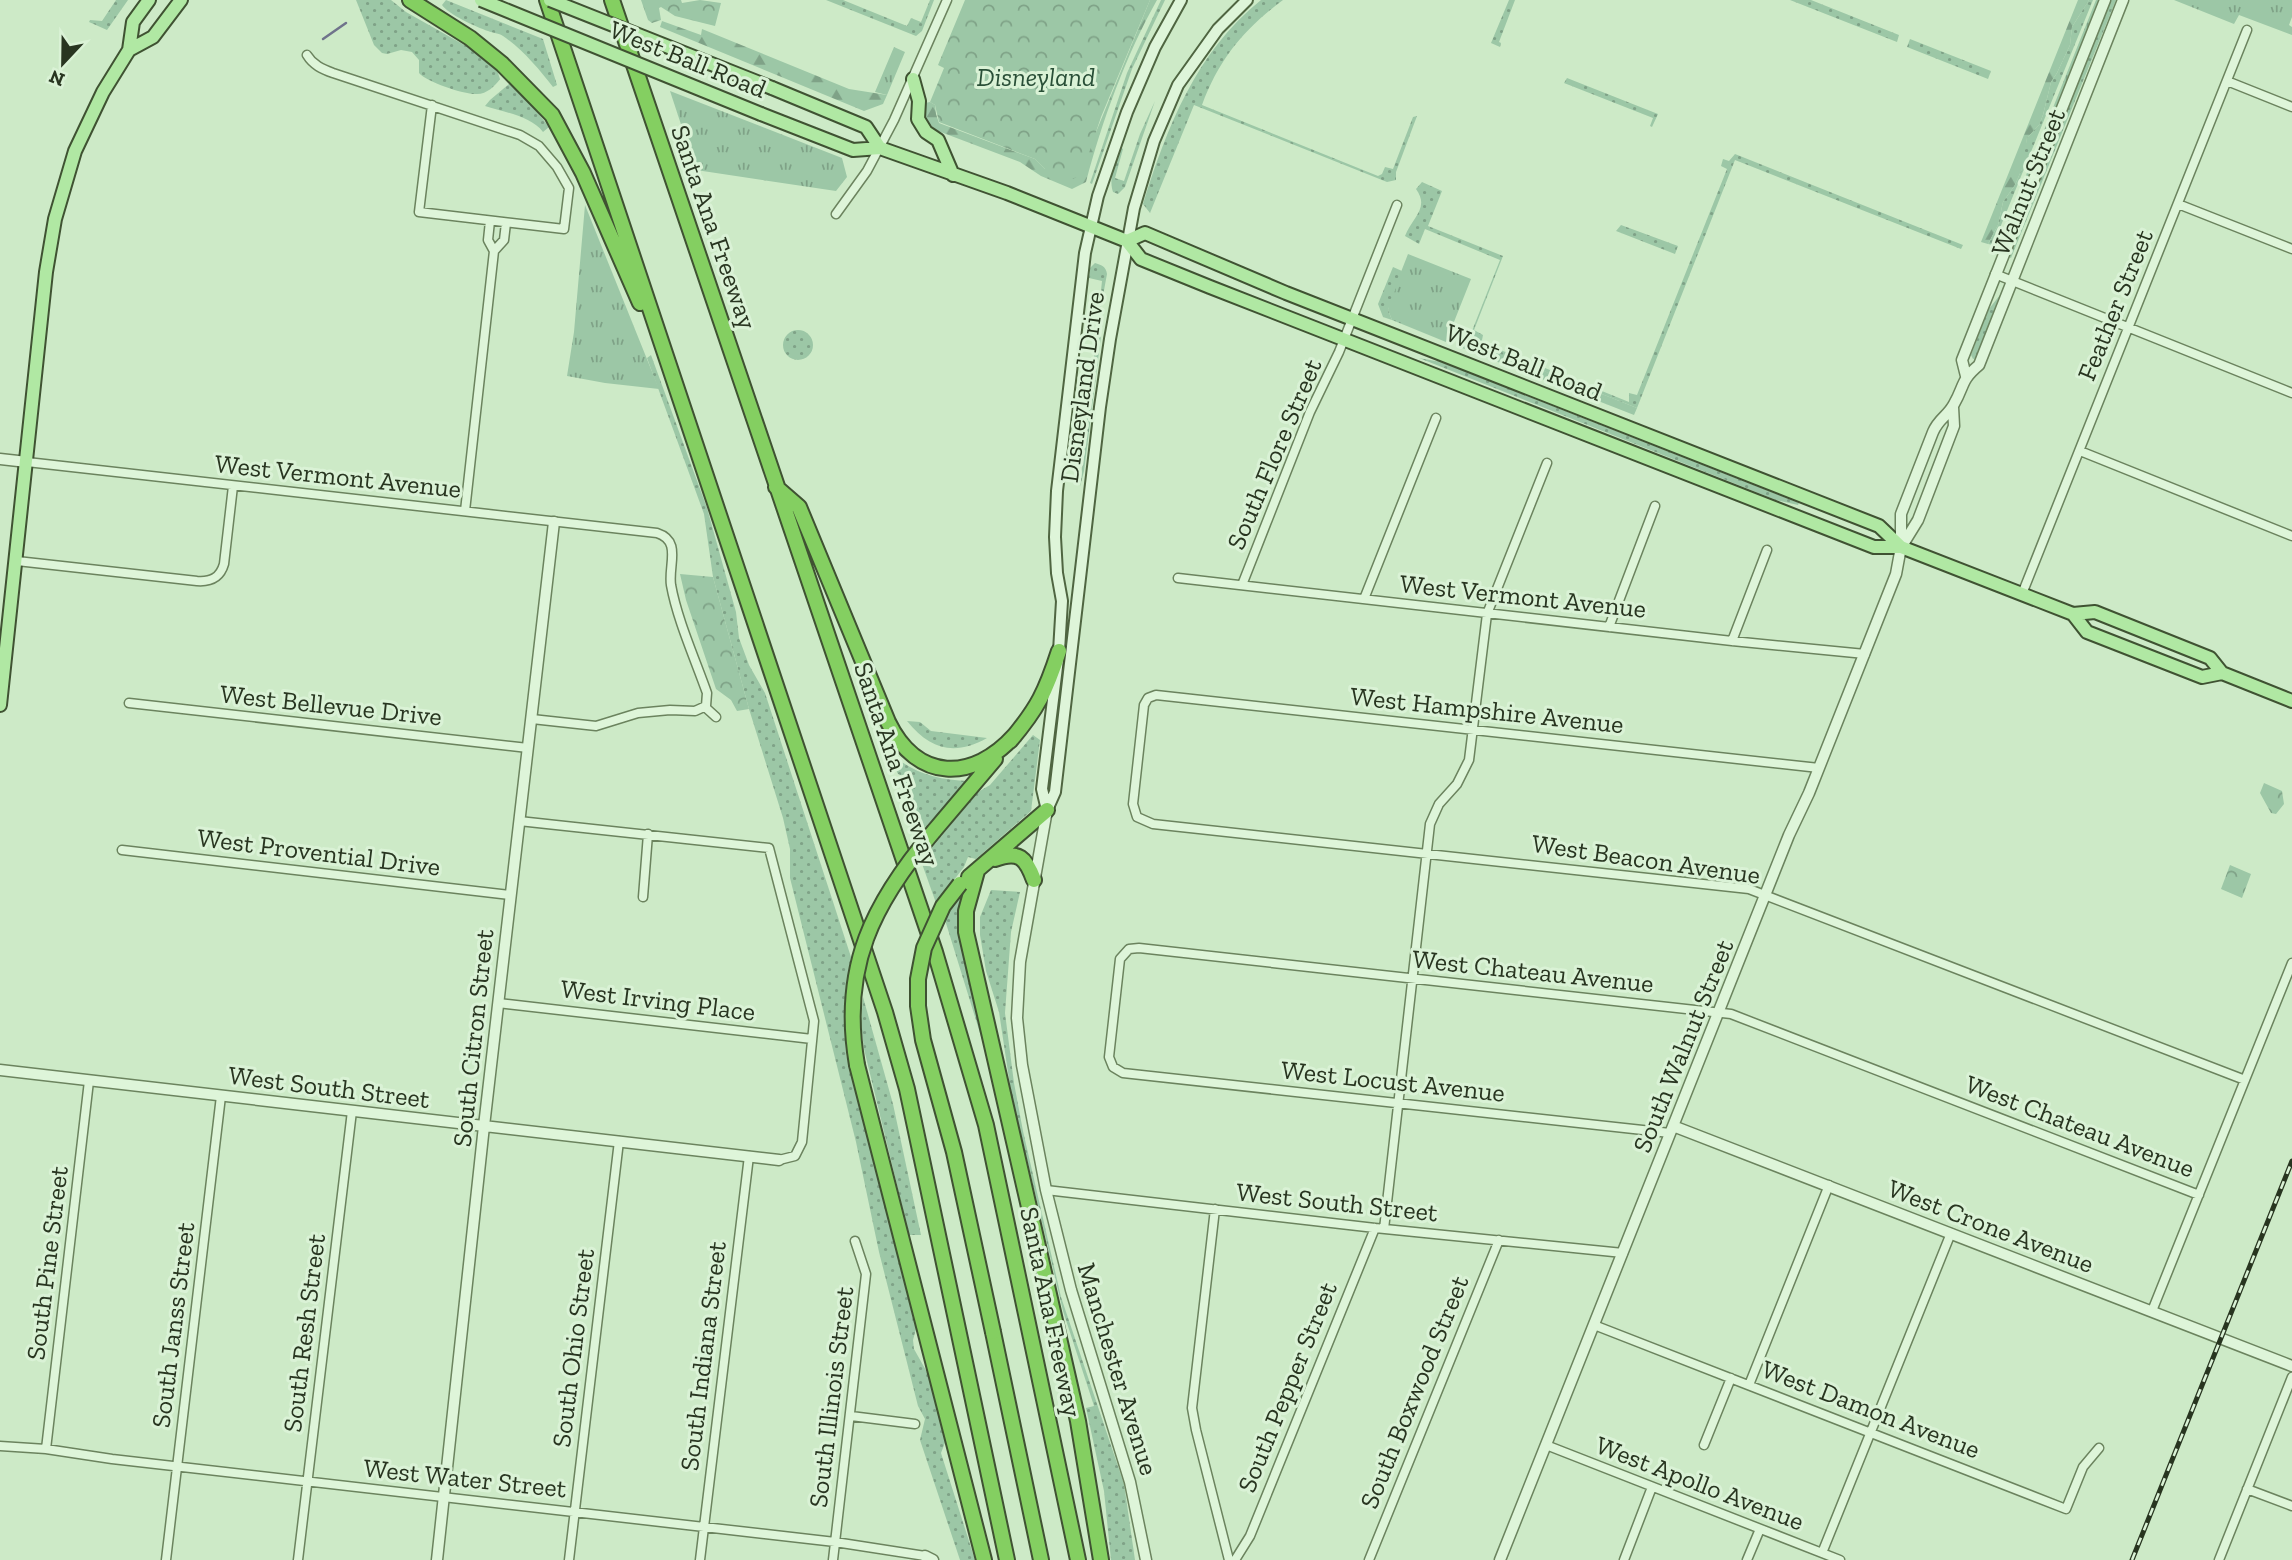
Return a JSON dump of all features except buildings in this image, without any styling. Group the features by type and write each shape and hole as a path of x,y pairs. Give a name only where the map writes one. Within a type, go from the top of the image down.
{"highway":[{"path":"410,0 470,38 502,64 552,115 583,173 678,391"},
{"path":"548,0 885,1012 907,1089 1007,1560"},
{"name":"Santa Ana Freeway","path":"612,0 918,900 964,1047 986,1125 1078,1560"},
{"path":"776,486 799,507 888,722 906,750 938,767 962,768 986,760 1015,735"},
{"path":"984,1560 857,1065 853,1007 858,969 868,933 890,887 1040,701 1059,651"},
{"path":"1041,1560 954,1152 923,1040 918,1006 918,979 924,948 943,906 960,884 1047,810"},
{"path":"1034,880 1028,864 1020,857 1008,854 982,866 967,911 966,932 1078,1421 1101,1560"}],"main road":[{"path":"0,705 6,593 17,561 55,219 67,173 84,129 129,50 133,22 149,0"},
{"path":"129,50 153,37 181,0"},
{"name":"West Ball Road","path":"481,0 853,150 880,148 1007,193 1127,241 1141,259 1874,547 1901,547 2073,614 2095,612 2210,658 2222,673 2292,701"},
{"name":"West Ball Road","path":"548,0 866,127 880,148"},
{"name":"Disneyland Drive","path":"1047,810 1042,789 1059,651 1062,601 1057,573 1055,514 1085,253 1098,196 1127,112 1155,47 1181,0"},
{"name":"Disneyland Drive","path":"1047,810 1055,792 1100,407 1127,241 1146,166 1171,100 1187,70 1218,29 1247,0"},
{"path":"914,79 919,101 918,119 926,132 938,140 953,174"},
{"name":"West Ball Road","path":"1127,241 1145,233 1352,318 1879,526 1901,547"},
{"name":"West Ball Road","path":"2073,614 2087,632 2202,677 2222,673"}],"street":[{"path":"836,214 880,148 914,79 947,0"},
{"name":"Walnut Street","path":"1966,376 1962,360 2105,0"},
{"name":"Walnut Street","path":"1901,547 1917,520 1954,426 1953,407 1966,376 1979,365 2123,0"},
{"name":"Feather Street","path":"2022,594 2247,30"},
{"path":"307,55 310,61 320,68 432,105 520,135 539,146 557,167 569,188 564,229 419,212 432,105"},
{"path":"2227,81 2292,107"},
{"path":"2178,204 2292,249"},
{"name":"South Flore Street","path":"1242,585 1315,400 1344,339 1397,205"},
{"path":"465,512 494,251 488,240 490,221"},
{"path":"494,251 504,240 506,223"},
{"path":"1996,274 2292,393"},
{"name":"Walnut Street","path":"1901,547 1901,514 1938,420 1953,407"},
{"path":"1364,599 1436,418"},
{"path":"2080,451 2292,536"},
{"name":"West Vermont Avenue","path":"0,459 657,533 669,539 672,545 671,585 707,693 705,707"},
{"name":"South Pepper Street","path":"1236,1560 1250,1536 1380,1228 1432,817 1438,804 1457,784 1471,753 1487,614 1547,463"},
{"path":"17,561 197,581 215,578 224,564 233,486"},
{"path":"1609,627 1656,506"},
{"name":"South Citron Street","path":"437,1560 554,522"},
{"name":"South Walnut Street","path":"1500,1560 1765,895 1865,654 1896,573 1901,547"},
{"path":"1732,641 1767,550"},
{"name":"West Vermont Avenue","path":"1178,578 1865,654"},
{"name":"West Hampshire Avenue","path":"1137,817 1133,804 1144,705 1151,696 1819,768"},
{"name":"West Bellevue Drive","path":"129,703 528,748"},
{"path":"532,719 596,726 639,713 695,711 705,707 716,716"},
{"name":"Disneyland Drive","path":"1046,1190 1022,1065 1017,1018 1020,961 1047,810"},
{"name":"West Beacon Avenue","path":"1137,817 1153,824 1749,889 2245,1080"},
{"path":"519,821 769,848 814,1021 802,1142 795,1156 779,1160"},
{"path":"643,897 648,834"},
{"name":"West Provential Drive","path":"122,850 510,895"},
{"name":"West Chateau Avenue","path":"1112,1067 1109,1052 1120,959 1125,951 1139,948 1731,1014 2199,1195"},
{"path":"2152,1311 2292,963"},
{"name":"West Irving Place","path":"498,1003 812,1039"},
{"name":"West Locust Avenue","path":"1112,1067 1126,1074 1672,1129"},
{"name":"West South Street","path":"0,1070 779,1160"},
{"name":"South Pine Street","path":"46,1449 89,1081"},
{"name":"South Janss Street","path":"166,1560 221,1096"},
{"name":"South Resh Street","path":"298,1560 352,1111"},
{"name":"West Crone Avenue","path":"1672,1129 1829,1185 2292,1366"},
{"name":"South Ohio Street","path":"569,1560 619,1141"},
{"name":"South Indiana Street","path":"700,1560 749,1156"},
{"path":"1749,1385 1829,1185"},
{"name":"West South Street","path":"1046,1190 1623,1253"},
{"name":"Manchester Avenue","path":"1046,1190 1071,1290 1130,1482 1146,1560"},
{"path":"1214,1209 1192,1408 1229,1560"},
{"path":"1822,1553 1951,1233"},
{"name":"South Boxwood Street","path":"1369,1560 1499,1240"},
{"name":"South Illinois Street","path":"833,1560 866,1274 855,1241"},
{"name":"West Damon Avenue","path":"1594,1325 2066,1508 2082,1467 2099,1448"},
{"path":"2219,1560 2292,1377"},
{"path":"1704,1445 1731,1378"},
{"path":"851,1416 915,1424"},
{"name":"West Apollo Avenue","path":"1545,1445 1840,1560"},
{"name":"West Water Street","path":"0,1446 46,1449 177,1467 835,1542 929,1558"},
{"path":"1624,1560 1652,1487"},
{"path":"2247,1489 2292,1506"},
{"path":"1747,1560 1760,1529"}],"green space":[{"path":"116,0 128,0 107,30 89,22 102,21"},
{"path":"356,0 391,0 406,12 473,50 497,70 500,79 487,91 471,94 423,77 419,73 419,60 412,52 401,50 387,54 374,45"},
{"path":"446,0 543,39 557,85 553,87 530,60 503,36 477,27 450,12 442,5"},
{"path":"641,0 681,0 682,3 700,0 721,3 715,26 675,16 661,7 661,20 652,23 648,20"},
{"path":"826,0 843,0 907,26 911,18 921,22 930,0 934,0 922,31 916,36"},
{"name":"Disneyland","path":"965,0 1150,0 1101,117 1082,174 1073,179 1045,169 1035,159 939,122 935,105 930,102 944,68 938,65"},
{"path":"1150,0 1157,0 1116,89 1086,182 1072,189 1041,176 1020,162 938,131 927,119 925,103 930,102 935,105 939,123 1035,159 1045,169 1096,132"},
{"path":"1161,0 1165,0 1132,69 1092,184 1090,183 1127,73"},
{"path":"1261,0 1283,0 1256,22 1234,46 1216,73 1202,105 1378,176 1385,167 1393,169 1413,117 1417,116 1396,172 1396,180 1387,182 1194,105 1150,213 1143,204 1162,147 1187,93 1201,67 1219,43"},
{"path":"1509,0 1515,0 1499,42 1500,47 1491,43"},
{"path":"1790,0 1811,0 1899,35 1897,42"},
{"path":"2078,0 2089,0 2072,27 2070,45 2051,82 2039,125 2027,138 2024,164 2015,185 2003,202 1998,225 1988,244 1981,242"},
{"path":"2089,0 2093,0 1993,245 1988,244 1998,225 2003,202 2021,171 2027,138 2039,125 2043,115 2051,82 2070,45 2072,27"},
{"path":"2096,0 2099,0 2006,237 2003,237 2001,247 1997,248"},
{"path":"2110,0 2116,0 2011,258 2007,256"},
{"path":"2174,0 2292,0 2289,25 2292,27 2292,35 2239,15 2234,24"},
{"path":"662,21 701,35 702,29 849,89 887,95 883,104 864,111 660,27"},
{"path":"1910,39 1991,71 1988,79 1907,47"},
{"path":"894,47 905,52 887,95 875,92"},
{"path":"1567,78 1658,114 1652,127 1653,118 1564,83"},
{"path":"509,84 549,127 543,132 524,118 485,106"},
{"path":"670,91 842,158 847,177 836,191 696,170"},
{"path":"1155,101 1125,187 1118,194 1113,192 1112,175 1120,147 1123,149 1115,178 1124,181"},
{"path":"1735,154 1963,245 1961,249 1735,160 1637,408 1468,341 1500,260 1425,229 1419,244 1405,236 1421,207 1416,189 1422,182 1442,191 1428,226 1503,256 1474,330 1483,335 1482,340 1488,342 1488,345 1629,402 1629,393 1637,395 1727,169 1721,166 1723,159 1729,161"},
{"path":"585,205 659,389 567,376 574,332"},
{"path":"1621,225 1678,246 1675,254 1616,231"},
{"path":"1408,254 1471,279 1446,342 1392,320 1388,310 1390,300"},
{"path":"1095,263 1101,265 1107,274 1100,312 1101,336 1080,487 1102,281 1089,278 1090,268"},
{"path":"1393,267 1402,271 1388,310 1392,320 1383,317 1378,304"},
{"path":"2000,295 1977,358 1973,359 1971,355 1988,310"},
{"path":"798,330 804,331 812,339 812,351 804,359 798,360 792,359 784,351 783,345 784,339 792,331"},
{"path":"1461,338 1637,408 1634,415 1457,346"},
{"path":"651,355 707,508 736,612 739,638 749,665 765,693 851,957 844,1011 846,1054 916,1329 914,1349 928,1374 946,1440 941,1453 975,1560 960,1560 920,1440 925,1419 918,1406 879,1252 856,1142 790,878 790,849 783,818 749,709 713,577 704,514 647,358"},
{"path":"1419,358 1441,362 1799,503 1798,505 1776,500"},
{"path":"680,574 713,577 749,709 737,711 731,700 716,689"},
{"path":"907,721 920,722 931,731 987,738 964,747 944,747 925,738"},
{"path":"1033,735 1040,740 1031,811 976,859 968,857 964,867 936,903 921,861 978,792 990,785"},
{"path":"896,758 930,776 969,781 915,838 907,821 908,803 903,776 898,774 892,762"},
{"path":"2264,783 2282,791 2284,804 2276,814 2271,813 2260,793"},
{"path":"2230,865 2251,874 2242,898 2221,889"},
{"path":"963,889 967,892 960,936 988,1059 945,920"},
{"path":"991,890 1020,892 1011,932 1005,1013 1014,1083 1061,1297 1124,1484 1135,1560 1111,1560 1104,1491 1086,1408 1094,1406 1063,1311 1011,1092 999,1012 986,971 980,917"},
{"path":"863,997 893,1104 921,1235 909,1235 864,1049 861,1023"}],"waterway":[{"path":"323,39 346,23"}],"railway":[{"path":"2132,1560 2292,1161"}]}
